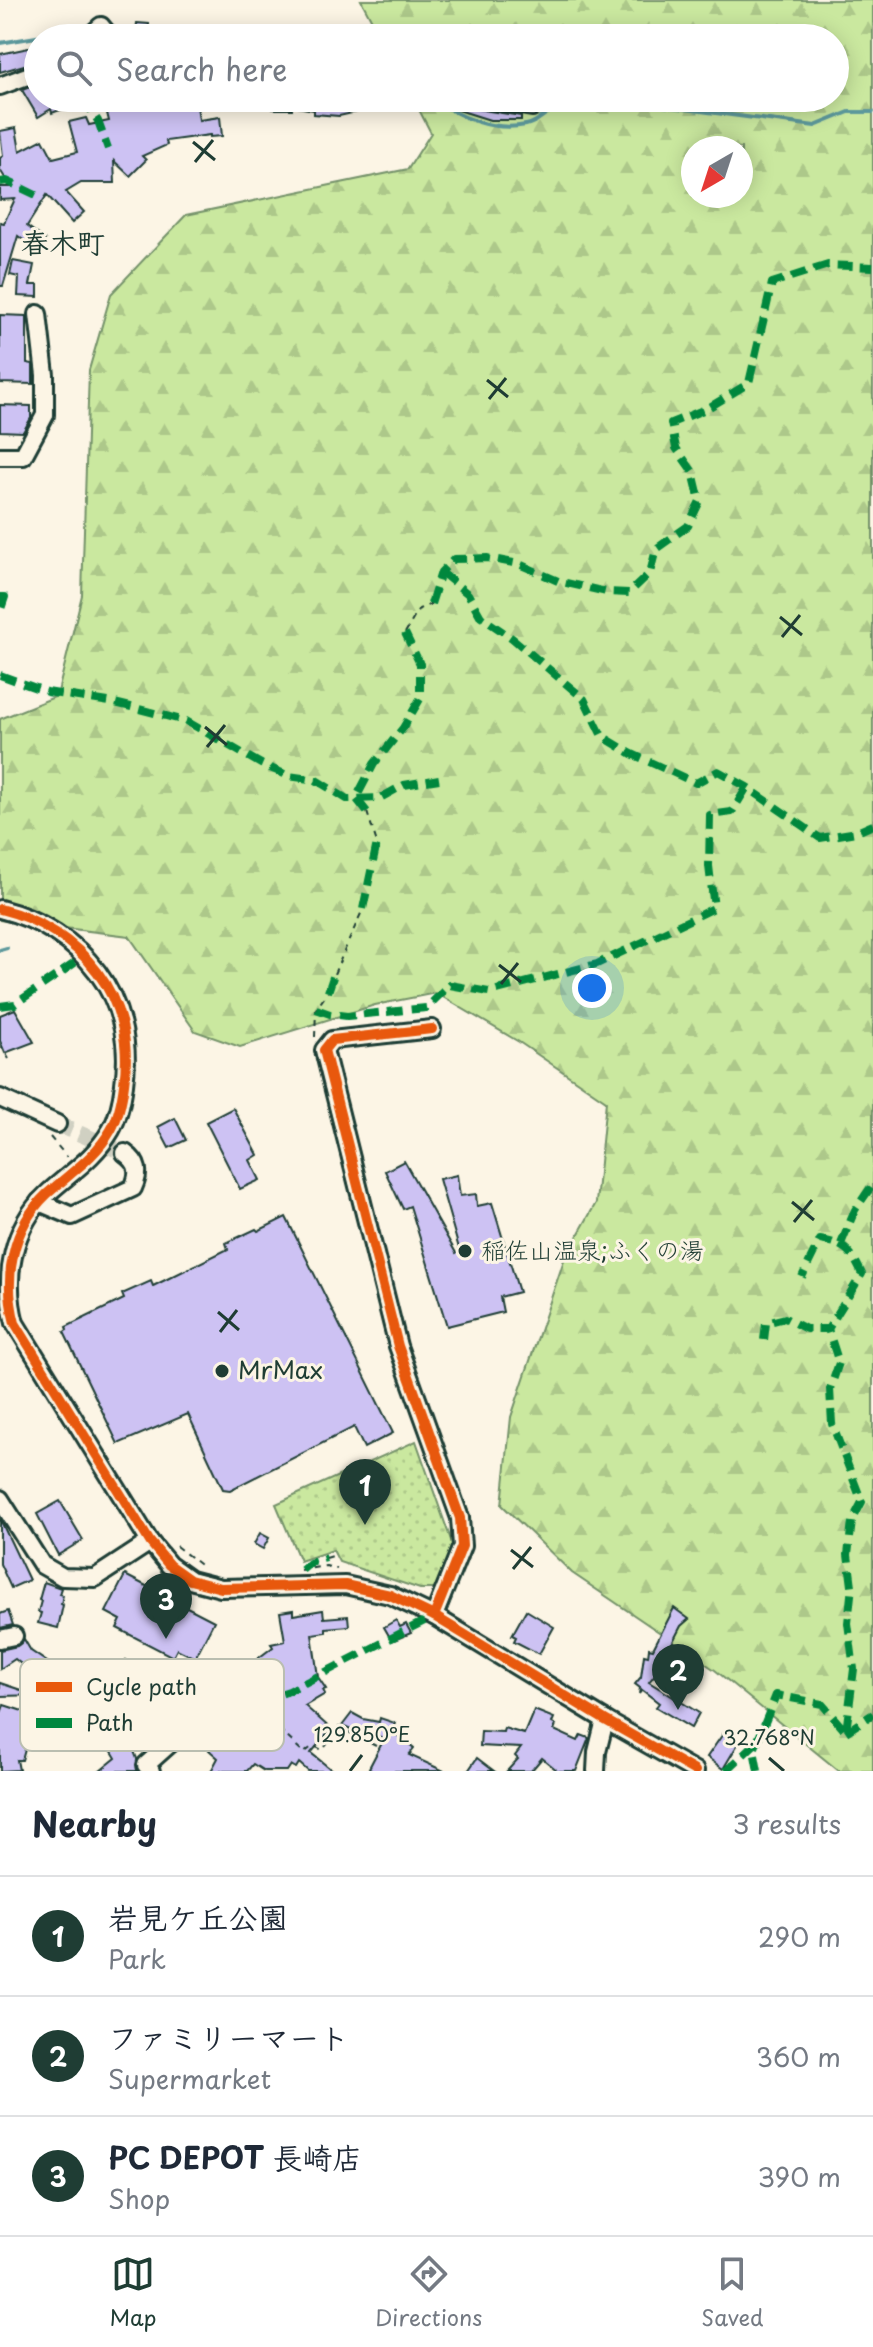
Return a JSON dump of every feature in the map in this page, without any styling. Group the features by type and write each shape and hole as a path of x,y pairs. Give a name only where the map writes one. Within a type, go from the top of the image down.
{"street":[{"path":"0,86 24,77"},
{"path":"0,456 23,456 45,415 45,375 38,314"},
{"path":"0,909 49,927 85,956 109,991 122,1026 127,1052 117,1117 103,1143 78,1170 39,1202 19,1236 8,1285 15,1323 150,1542 169,1565 190,1580 235,1589 345,1585 390,1595 434,1616 695,1771"},
{"path":"432,1029 332,1040 324,1050 398,1346 460,1518 462,1546 434,1616"},
{"path":"0,1098 50,1120"},
{"path":"39,1202 72,1216 133,1188 138,1179 138,1170 134,1159 125,1153"},
{"path":"0,1499 42,1565 63,1577 95,1578 150,1542"},
{"path":"596,1771 605,1720"},
{"path":"151,1771 146,1765 162,1751"}],"path":[{"path":"405,633 419,609 431,604"},
{"path":"367,812 377,843"},
{"path":"334,974 363,909"},
{"path":"313,1037 316,1009 328,992"},
{"path":"0,1044 9,1059"},
{"path":"50,1120 49,1137 78,1170"},
{"path":"326,1558 336,1555"},
{"path":"284,1734 304,1753 313,1746 323,1750 339,1727 376,1746"}],"green space":[{"path":"361,0 873,0 873,1771 839,1771 715,1670 572,1573 502,1505 511,1417 564,1260 596,1203 606,1101 519,1042 436,993 375,1005 240,1047 195,1031 129,936 0,920 0,719 57,696 82,595 89,370 111,294 186,215 408,169 431,133 420,112 849,112 849,24 374,24"},
{"path":"416,1441 453,1546 436,1589 420,1589 339,1562 333,1550 300,1561 276,1504"}],"building":[{"path":"24,49 24,65 0,72 0,54"},
{"path":"198,112 199,120 220,117 222,136 166,141 167,145 142,156 146,160 130,176 114,161 115,183 81,183 66,192 84,212 72,223 47,195 27,226 45,240 36,250 18,236 3,286 0,286 0,222 4,223 15,199 0,200 0,187 11,187 0,170 0,158 3,156 0,131 16,128 20,151 43,139 53,158 77,152 69,122 86,118 89,125 109,121 107,113"},
{"path":"314,112 357,112 339,116"},
{"path":"465,112 521,116 521,120 490,120"},
{"path":"13,261 34,265 30,285 38,285 38,297 18,296 19,277 10,275"},
{"path":"0,315 27,316 27,363 33,364 33,384 0,383"},
{"path":"0,405 31,406 31,418 23,432 0,431"},
{"path":"15,1009 34,1042 5,1053 0,1041 0,1015"},
{"path":"233,1108 258,1155 250,1160 260,1180 240,1189 206,1122"},
{"path":"175,1118 186,1140 169,1148 158,1127"},
{"name":"稲佐山温泉;ふくの湯","path":"404,1161 456,1253 460,1252 439,1179 457,1175 460,1196 476,1194 477,1206 492,1203 519,1292 500,1297 503,1312 447,1326 410,1206 403,1209 385,1171"},
{"name":"MrMax","path":"286,1217 393,1433 364,1448 354,1427 230,1490 223,1489 188,1414 118,1444 64,1332 66,1327 124,1299 122,1294 151,1281 153,1286 228,1249 226,1243"},
{"path":"60,1501 83,1540 58,1555 37,1514"},
{"path":"0,1519 29,1580 11,1588 0,1564"},
{"path":"260,1533 269,1538 263,1549 254,1544"},
{"path":"125,1575 214,1621 195,1658 177,1649 173,1657 117,1628 121,1620 106,1612"},
{"path":"44,1582 61,1588 59,1594 63,1595 63,1605 58,1628 38,1623"},
{"path":"674,1608 689,1619 681,1626 665,1662 649,1682 699,1713 691,1728 656,1707 659,1703 642,1690 639,1694 640,1688 635,1684 641,1677 644,1655 648,1656 649,1648 653,1649"},
{"path":"293,1610 293,1615 323,1610 324,1618 348,1616 349,1626 326,1628 326,1632 312,1634 318,1677 326,1689 323,1690 325,1694 305,1706 331,1729 311,1753 333,1771 308,1771 299,1763 296,1768 291,1765 287,1771 264,1771 253,1764 247,1771 211,1771 218,1758 210,1751 284,1751 284,1659 257,1659 273,1647 271,1644 285,1641 280,1612"},
{"path":"526,1610 554,1627 539,1654 514,1641 516,1637 512,1635"},
{"path":"8,1611 13,1625 0,1628 0,1614"},
{"path":"396,1620 400,1627 406,1624 411,1633 392,1641 384,1627"},
{"path":"24,1639 31,1651 43,1659 20,1659 20,1663 15,1659 0,1669 0,1650 17,1646"},
{"path":"0,1683 20,1690 20,1696 0,1696"},
{"path":"4,1705 20,1710 20,1751 25,1751 22,1760 17,1760 19,1770 0,1771 0,1716"},
{"path":"534,1710 554,1718 554,1730 578,1741 581,1735 589,1738 576,1771 558,1771 542,1758 531,1771 507,1771 518,1759 515,1756 521,1748 480,1746 481,1731 503,1732 504,1728 524,1734"},
{"path":"352,1713 363,1719 379,1722 380,1718 395,1723 392,1731 414,1749 409,1755 444,1771 374,1771 369,1768 384,1739 363,1732 362,1735 342,1726"},
{"path":"725,1731 738,1739 738,1744 723,1769 707,1757"},
{"path":"112,1751 134,1751 137,1771 100,1771 116,1758"},
{"path":"477,1758 494,1771 468,1771"}],"waterway":[{"path":"0,43 24,39"},
{"path":"455,112 489,125 514,127 536,121 550,112"},
{"path":"708,112 815,126 849,112"},
{"path":"849,112 873,112"},
{"path":"0,950 7,948"}],"tunnel":[{"path":"57,1124 125,1153"}],"marked path":[{"path":"92,112 108,149"},
{"path":"0,182 7,181 36,195"},
{"path":"431,604 441,572 454,559 487,558 519,564 558,581 606,592 629,593 650,573 656,549 688,526 700,501 693,472 676,448 671,423 708,408 749,383 772,283 828,265 873,267"},
{"path":"441,572 468,594 481,617 512,638 584,699 602,736 632,754 696,783 718,771 747,787 820,838 857,832 873,825"},
{"path":"0,597 5,597 0,612"},
{"path":"367,812 356,798 374,764 403,728 420,699 420,664 405,633"},
{"path":"0,675 47,692 115,703 186,721 261,764 289,776 316,780 347,799 380,798 404,785 439,779"},
{"path":"316,1009 347,1016 426,1008 450,985 489,992 597,964 714,908 709,866 710,815 732,812 747,787"},
{"path":"363,909 377,843"},
{"path":"0,1006 15,1004 85,956"},
{"path":"328,992 334,974"},
{"path":"841,1244 855,1210 873,1184"},
{"path":"764,1340 766,1323 785,1318 806,1329 828,1329 862,1274 847,1250 820,1240 802,1277"},
{"path":"758,1771 754,1750 776,1695 822,1704 846,1732 854,1669 848,1623 852,1586 848,1555 852,1521 862,1502 832,1424 830,1389 839,1363 828,1329"},
{"path":"302,1570 310,1563 326,1558"},
{"path":"284,1693 434,1616"},
{"path":"846,1732 873,1714"},
{"path":"726,1771 758,1741"}],"cycle path":[{"path":"0,909 29,919 78,950 112,996 122,1023 126,1053 124,1084 116,1119 97,1149 35,1207 18,1237 10,1288 15,1323 150,1542 169,1565 190,1580 221,1588 345,1585 390,1595 434,1616 695,1771"},
{"path":"432,1029 332,1040 324,1050 398,1346 460,1518 462,1546 434,1616"}],"place":[{"name":"稲佐山温泉;ふくの湯","path":"465,1251"},
{"name":"MrMax","path":"222,1371"},
{"name":"岩見ケ丘公園","path":"365,1525"},
{"name":"PC DEPOT 長崎店","path":"166,1639"},
{"name":"ファミリーマート","path":"678,1710"}],"district":[{"name":"春木町","path":"63,243"}]}
